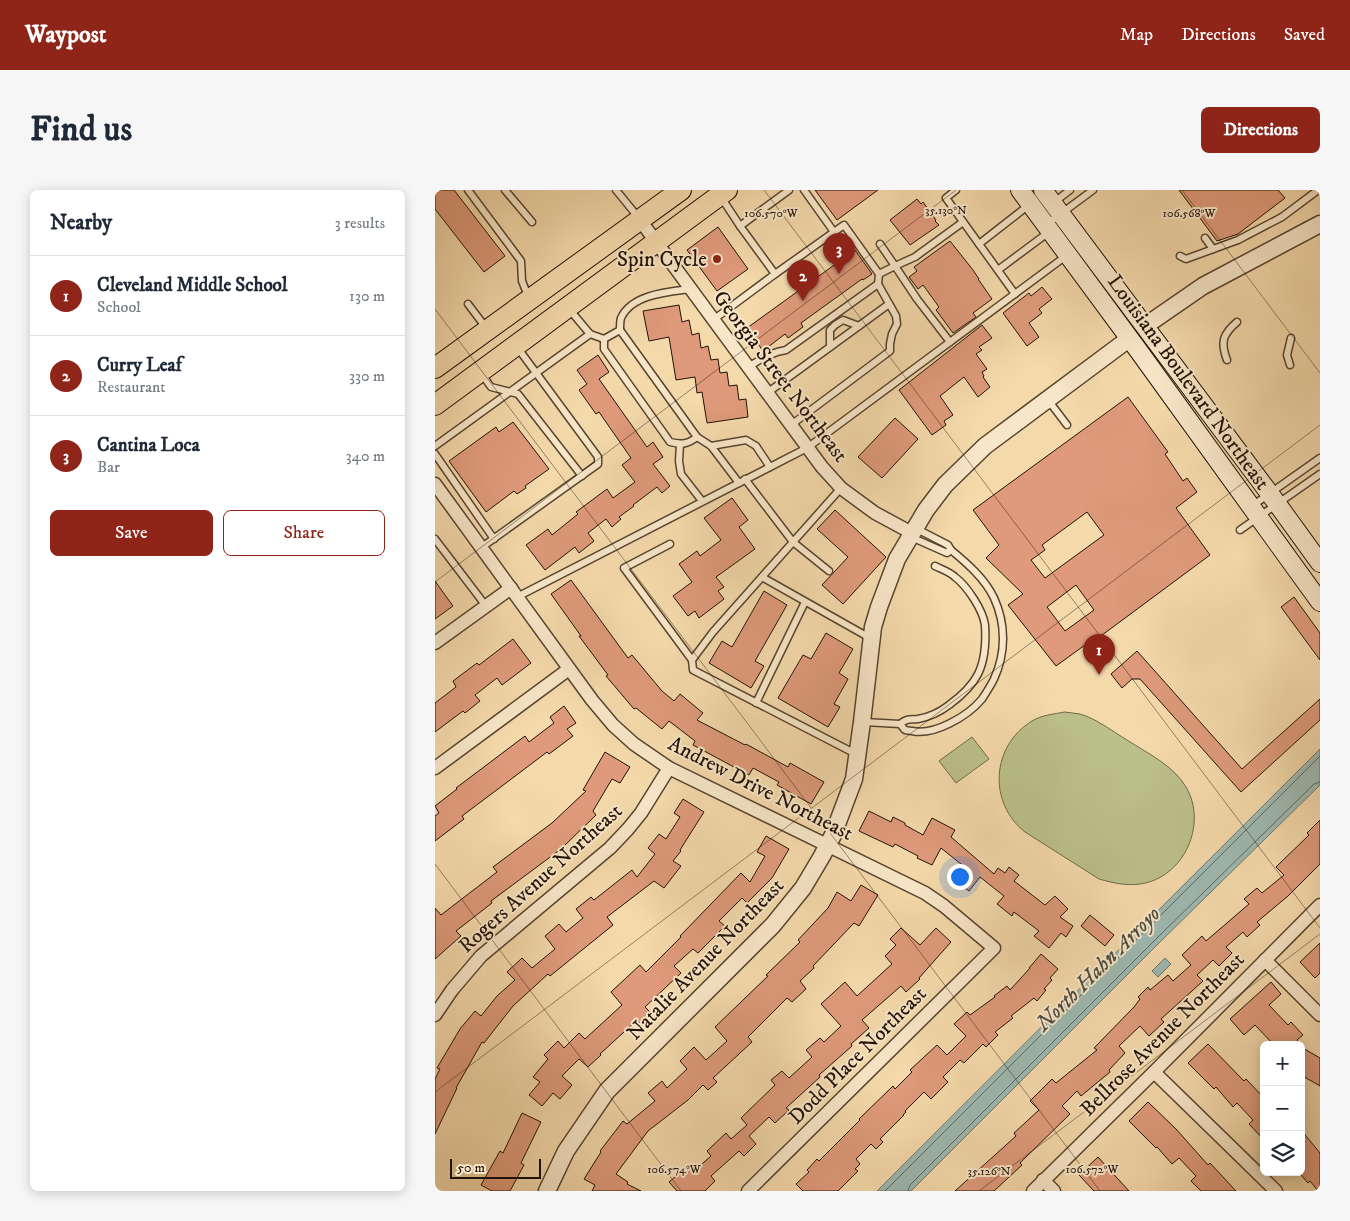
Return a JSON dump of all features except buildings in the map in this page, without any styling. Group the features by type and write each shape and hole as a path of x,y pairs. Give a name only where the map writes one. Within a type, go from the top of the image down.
{"main road":[{"path":"435,368 681,190"},
{"name":"Louisiana Boulevard Northeast","path":"1020,190 1130,338 1320,602"},
{"path":"435,405 724,193"},
{"name":"Louisiana Boulevard Northeast","path":"1052,202 1320,563"}],"street":[{"name":"Georgia Street Northeast","path":"640,220 807,448 841,488 875,513 912,532"},
{"path":"1145,326 1203,286 1320,224"},
{"name":"Natalie Avenue Northeast","path":"547,1191 566,1151 607,1091 773,925 803,888 828,845 854,780 863,722 873,626 897,559 926,510 945,485 985,446 1130,338"},
{"name":"Andrew Drive Northeast","path":"435,484 569,670 613,725 634,744 669,768 925,893 944,906 994,948"},
{"path":"435,644 485,606 514,593"},
{"path":"435,768 569,670"},
{"name":"Rogers Avenue Northeast","path":"435,1015 452,990 481,956 610,848 641,813 669,768"},
{"name":"Bellrose Avenue Northeast","path":"1033,1191 1320,905"},
{"name":"Dodd Place Northeast","path":"749,1191 994,948"},
{"path":"1265,960 1320,1014"},
{"path":"1154,1072 1276,1191"},
{"path":"1043,1180 1054,1191"}],"lane":[{"path":"468,190 521,261 522,281 529,300"},
{"path":"505,190 532,222"},
{"path":"616,190 640,220"},
{"path":"740,226 789,190"},
{"path":"804,190 834,232"},
{"path":"956,190 945,198 1015,294"},
{"path":"998,270 1041,219 1052,202 1070,190"},
{"path":"979,244 1041,219 1052,202 1093,190"},
{"path":"1180,256 1186,259 1238,240 1282,216 1318,190"},
{"path":"724,193 740,226 775,274"},
{"path":"879,274 915,257 963,222"},
{"path":"713,320 844,225 879,274 878,284 896,316 897,324 889,351 791,426"},
{"path":"1205,238 1213,249"},
{"path":"881,244 917,299 950,342"},
{"path":"514,593 807,448 1067,255"},
{"path":"748,367 766,356 786,350 878,284"},
{"path":"691,289 657,294 641,300 628,309 621,319 620,330 697,436 711,446 793,542 829,571"},
{"path":"468,304 488,330"},
{"path":"767,393 889,304"},
{"path":"568,307 590,334 604,339 620,330"},
{"path":"830,347 830,330 835,325 843,320 859,326"},
{"path":"1227,360 1223,350 1223,342 1228,330 1237,322"},
{"path":"435,446 590,334"},
{"path":"1290,365 1287,355 1291,338"},
{"path":"604,339 604,350 670,442 680,444 690,442 697,436"},
{"path":"482,547 598,464 598,457 516,346"},
{"path":"480,372 491,386 518,394 582,476"},
{"path":"1048,400 1067,425"},
{"path":"711,446 746,440 756,446 770,467"},
{"path":"680,444 679,461 681,474 702,501"},
{"path":"435,454 494,539"},
{"path":"1240,530 1255,512 1273,499 1320,458"},
{"path":"1255,512 1273,499 1320,474"},
{"path":"692,660 713,632 841,488"},
{"path":"863,722 900,724 905,730 919,733 949,724 981,699 993,679 1003,652 1002,621 993,597 977,572 951,550 947,553 912,532"},
{"path":"435,539 485,606"},
{"path":"670,544 624,568 692,660 693,670 857,755"},
{"path":"900,724 905,719 917,719 939,712 966,691 978,675 985,651 985,624 976,603 955,576 935,566"},
{"path":"762,577 872,639"},
{"path":"756,703 805,602"}],"green space":[{"path":"1065,712 1080,714 1092,719 1151,755 1174,772 1186,787 1192,802 1193,832 1188,847 1180,860 1169,872 1156,880 1130,885 1099,879 1025,832 1013,820 1005,806 1000,791 999,775 1002,759 1008,745 1018,732 1032,721 1044,716"},
{"path":"972,737 989,759 956,783 939,761"}],"water":[{"path":"1320,749 1320,785 911,1191 877,1191"},
{"path":"1165,958 1171,964 1158,977 1152,971"}],"place":[{"name":"Spin Cycle","path":"717,259"},
{"name":"Cantina Loca","path":"839,274"},
{"name":"Curry Leaf","path":"803,301"},
{"name":"Cleveland Middle School","path":"1099,675"}],"water label":[{"name":"North Hahn Arroyo","path":"1097,968"}]}
